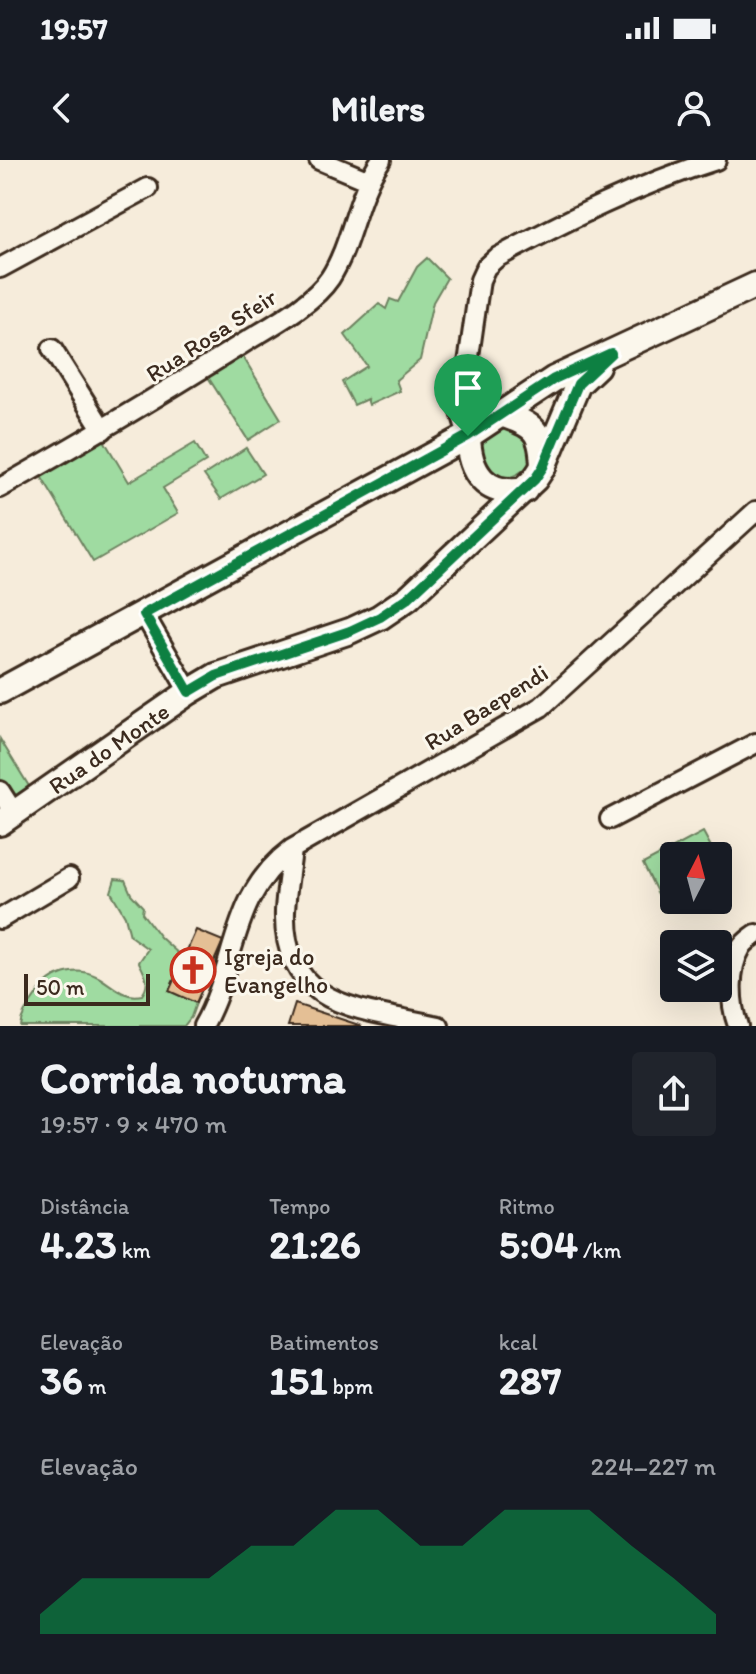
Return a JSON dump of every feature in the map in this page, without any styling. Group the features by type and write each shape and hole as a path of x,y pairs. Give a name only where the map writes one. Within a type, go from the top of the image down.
{"main road":[{"path":"0,691 468,436 554,379 756,285"},
{"name":"Rua do Monte","path":"7,818 216,676 350,631 380,617 408,598 525,490 543,467 578,384 611,353"},
{"path":"501,414 520,420 537,433 542,444 543,467"},
{"path":"468,436 471,460 476,473 486,483 498,490 525,490"}],"street":[{"path":"319,160 369,181"},
{"name":"Rua Rosa Sfeir","path":"0,488 103,430 291,312 317,291 329,279 336,265 369,181 381,160"},
{"path":"468,436 461,412 480,280 486,267 496,258 571,219 668,175 716,160"},
{"path":"0,268 148,188"},
{"path":"52,349 103,430"},
{"name":"Rua Baependi","path":"203,1026 215,1001 245,906 259,881 277,860 541,707 756,511"},
{"path":"144,614 189,692"},
{"path":"610,819 756,743"},
{"path":"0,791 7,818"},
{"path":"292,849 285,914 291,957 295,970 304,981 319,993 349,1006 439,1026"},
{"path":"0,919 69,878"},
{"path":"738,1026 731,991 736,962 742,946 756,934"}],"green space":[{"path":"427,258 447,278 433,302 420,360 396,380 400,391 369,405 367,399 354,405 342,382 367,366 345,335 379,304 386,309 390,299 398,302 417,267"},
{"path":"242,355 281,419 248,440 208,377"},
{"path":"501,424 525,432 533,456 522,471 506,478 490,474 479,456 480,439"},
{"path":"99,432 129,482 195,443 206,462 163,488 178,513 93,562 36,468"},
{"path":"246,448 263,474 221,499 204,475"},
{"path":"0,739 35,796 14,809 0,786"},
{"path":"703,832 708,842 684,842"},
{"path":"660,855 660,898 643,864"},
{"path":"115,879 125,880 131,894 143,907 142,913 160,937 179,954 182,962 169,991 196,1003 191,1017 184,1026 20,1026 24,1013 42,987 64,974 90,973 129,995 142,995 145,991 147,983 139,962 148,949 130,936 125,916 111,892"}],"building":[{"name":"Igreja do Evangelho","path":"196,930 223,941 196,1003 169,991"},
{"path":"295,1004 362,1026 288,1026"}],"place":[{"name":"Igreja do Evangelho","path":"193,970"}],"route":[{"path":"611,353 578,384 557,437 535,479 408,598 380,617 350,631 216,676 189,692 144,614 468,436 554,379 611,353"}]}
